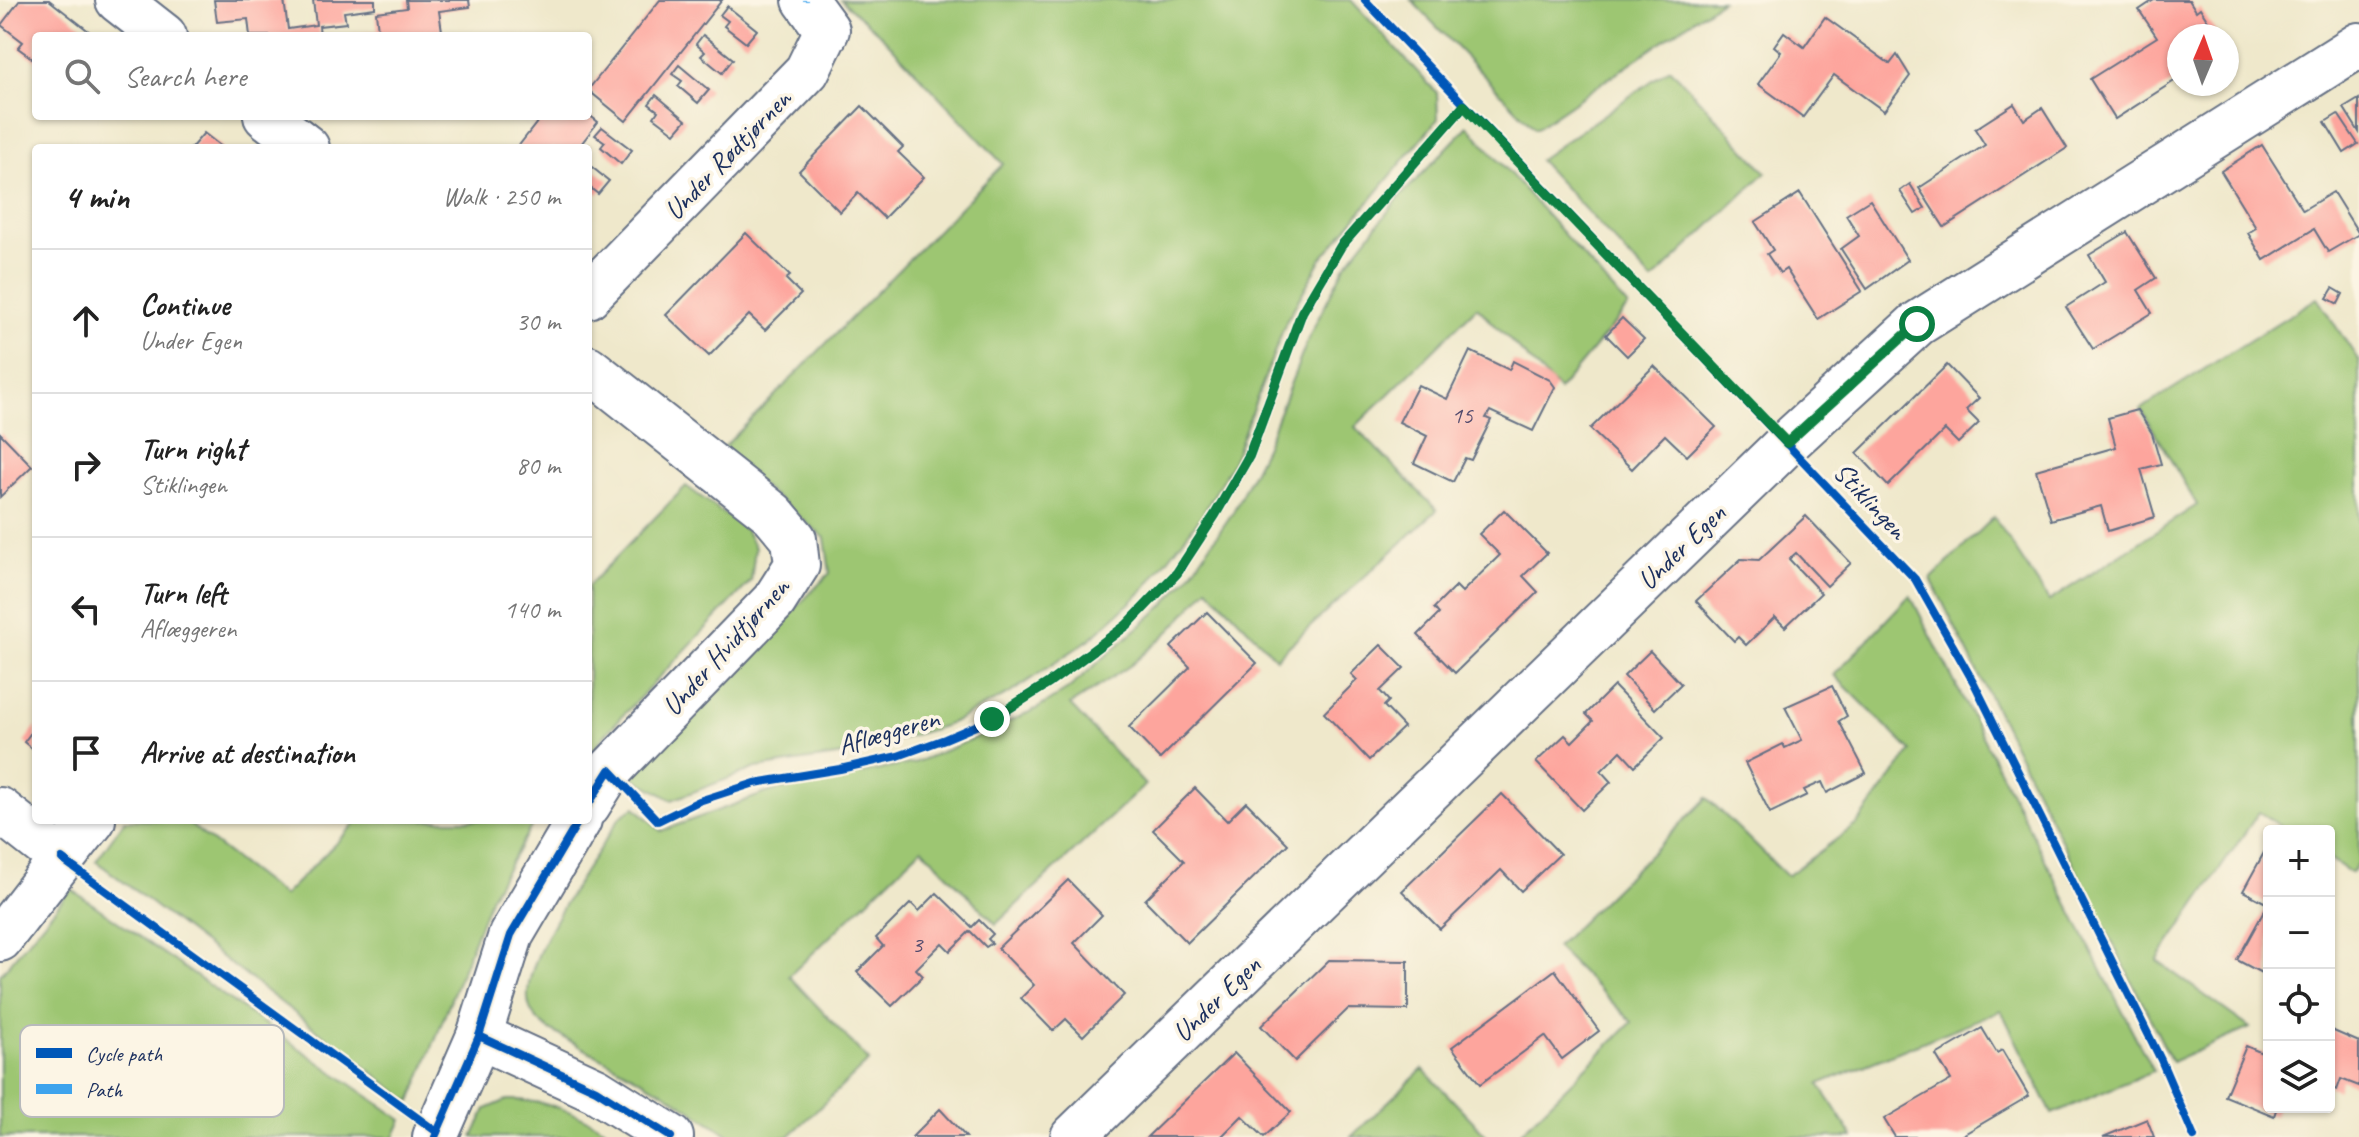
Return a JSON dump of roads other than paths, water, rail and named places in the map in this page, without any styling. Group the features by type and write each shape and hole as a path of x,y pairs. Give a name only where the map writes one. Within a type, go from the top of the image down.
{"street":[{"path":"118,0 159,32"},
{"name":"Under Rødtjørnen","path":"592,292 807,71 827,30 805,0"},
{"name":"Under Egen","path":"1073,1137 1787,443 1917,324 2359,45"},
{"path":"271,120 302,144"},
{"name":"Under Hvidtjørnen","path":"592,371 773,514 794,539 797,565 774,601 610,770 592,799"},
{"path":"0,810 62,859"},
{"path":"0,939 90,824"},
{"path":"435,1137 479,1036 511,935 577,824"},
{"path":"479,1036 596,1090 671,1137"}]}
